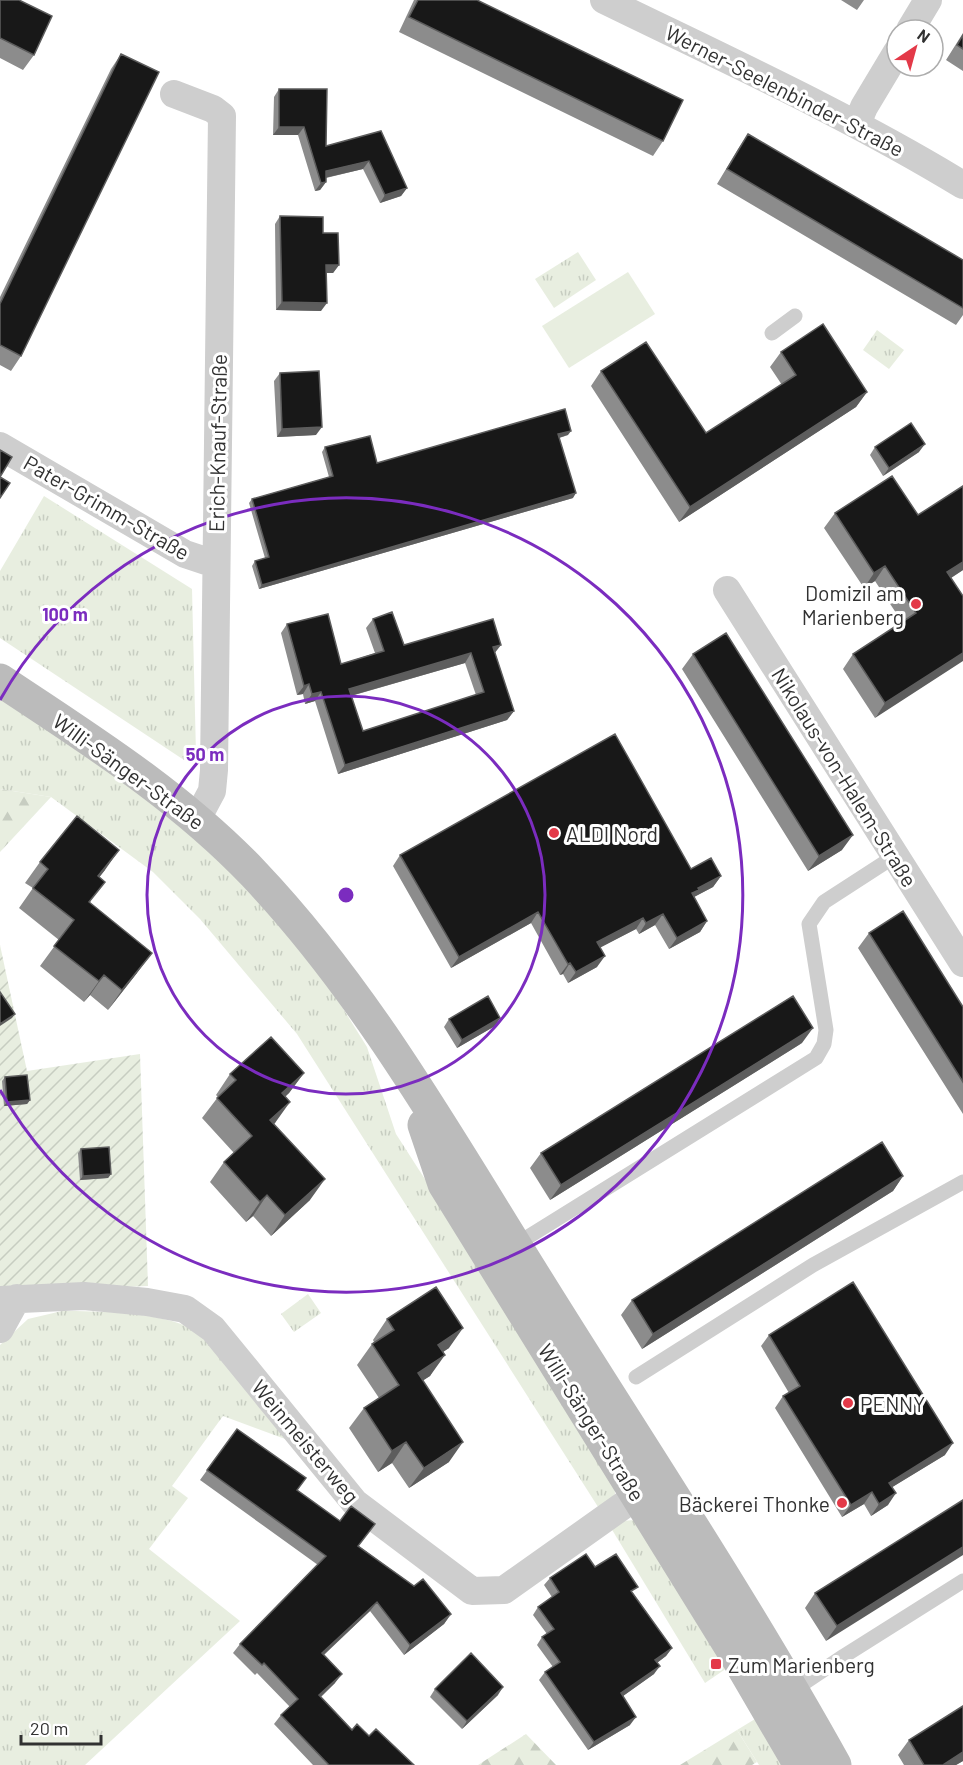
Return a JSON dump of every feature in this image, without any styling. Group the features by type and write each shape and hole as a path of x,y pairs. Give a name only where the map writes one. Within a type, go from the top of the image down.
{"main road":[{"name":"Willi-Sänger-Straße","path":"0,680 109,752 197,819 254,873 318,946 405,1070 740,1602 835,1765"},
{"name":"Willi-Sänger-Straße","path":"405,1070 444,1184 638,1495 800,1765"}],"street":[{"name":"Werner-Seelenbinder-Straße","path":"604,0 857,124 963,185"},
{"path":"917,18 928,0"},
{"path":"857,124 864,107 885,71"},
{"name":"Erich-Knauf-Straße","path":"174,94 213,109 222,116 214,770 212,790 197,819"},
{"name":"Pater-Grimm-Straße","path":"0,446 185,554 215,564"},
{"name":"Nikolaus-von-Halem-Straße","path":"727,590 963,963"},
{"name":"Weinmeisterweg","path":"0,1329 9,1299 84,1296 147,1302 185,1309 213,1329 355,1503 472,1591 504,1590 638,1495"}],"lane":[{"path":"772,333 795,316"},
{"path":"515,1245 816,1058 824,1044 826,1029 809,924 824,902 895,856"},
{"path":"636,1377 804,1270 963,1182"},
{"path":"792,1691 963,1581"}],"green space":[{"path":"578,252 596,280 554,308 535,279"},
{"path":"628,272 655,314 569,368 542,326"},
{"path":"877,330 904,350 889,369 863,350"},
{"path":"44,496 192,589 196,754 184,760 0,638 0,571"},
{"path":"0,696 140,789 222,858 314,962 367,1047 396,1134 614,1474 615,1494 600,1510 297,1034 200,919 153,872 51,797 0,789"},
{"path":"0,789 51,797 0,852"},
{"path":"0,945 27,1071 140,1054 148,1286 0,1292"},
{"path":"308,1294 321,1313 294,1332 281,1314"},
{"path":"62,1311 142,1315 173,1321 189,1327 205,1339 296,1443 223,1416 172,1486 188,1498 149,1549 240,1621 85,1765 0,1765 0,1345 28,1319"},
{"path":"634,1520 730,1666 705,1683 611,1528 623,1521"},
{"path":"760,1716 789,1765 759,1765 737,1730"},
{"path":"737,1730 757,1762 752,1765 680,1765"},
{"path":"526,1734 556,1765 478,1765"}],"building":[{"path":"0,0 19,0 52,16 34,55 0,38"},
{"path":"418,0 477,0 683,100 663,141 409,17"},
{"path":"963,35 963,49 957,45"},
{"path":"121,54 159,72 21,356 0,345 0,304"},
{"path":"279,89 327,89 326,146 381,131 407,188 385,195 369,161 326,171 326,182 321,183 304,127 279,127"},
{"path":"748,134 963,260 963,308 727,169"},
{"path":"280,216 323,217 323,233 338,233 339,265 326,265 327,303 282,302"},
{"path":"823,324 867,392 690,507 601,371 646,342 706,433 796,375 781,352"},
{"path":"319,371 322,427 282,429 280,373"},
{"path":"565,409 571,431 558,434 576,493 262,585 255,561 269,557 252,499 333,476 325,447 370,436 377,463"},
{"path":"911,423 925,444 889,468 875,447"},
{"path":"0,450 12,457 0,477"},
{"name":"Domizil am Marienberg","path":"892,476 918,515 963,486 963,562 947,572 963,596 963,653 885,703 853,654 916,613 885,566 874,573 835,513"},
{"path":"0,477 10,483 0,498"},
{"path":"392,612 404,645 493,619 501,645 493,647 514,711 345,765 321,692 312,694 309,684 304,686 287,624 328,614 341,664 384,651 373,619","holes":["471,653 484,692 363,731 349,689"]},
{"path":"726,633 853,835 819,856 693,654"},
{"name":"ALDI Nord","path":"615,734 691,869 711,858 721,876 692,893 707,921 677,938 663,914 646,923 643,918 597,942 605,956 576,972 570,963 568,964 538,912 459,957 400,855"},
{"path":"77,816 119,850 98,876 105,882 89,902 152,953 122,990 104,975 99,981 54,946 74,920 33,888 48,869 40,862"},
{"path":"903,911 963,1007 963,1082 869,933"},
{"path":"0,992 15,1014 0,1024"},
{"path":"488,996 500,1018 462,1040 449,1019"},
{"path":"793,996 813,1028 561,1185 541,1153"},
{"path":"271,1037 304,1073 282,1093 290,1102 270,1120 325,1179 285,1215 267,1195 260,1202 224,1162 252,1136 217,1098 236,1080 230,1074"},
{"path":"27,1075 30,1100 7,1102 5,1077"},
{"path":"882,1142 903,1176 653,1334 632,1300"},
{"path":"109,1147 111,1174 83,1176 81,1149"},
{"name":"PENNY","path":"853,1282 953,1443 889,1483 896,1493 879,1504 872,1492 851,1505 783,1396 800,1386 769,1335"},
{"path":"436,1287 463,1328 438,1345 445,1355 418,1373 463,1442 424,1468 406,1442 392,1451 364,1408 399,1385 372,1344 394,1330 387,1319"},
{"path":"237,1429 306,1478 297,1490 340,1521 351,1506 375,1524 358,1546 414,1586 423,1579 451,1614 410,1645 377,1602 322,1653 342,1674 319,1695 352,1730 357,1724 369,1736 376,1729 414,1765 329,1765 281,1715 298,1699 264,1663 262,1665 240,1644 326,1556 207,1470"},
{"path":"963,1500 963,1547 837,1626 815,1593"},
{"path":"586,1554 595,1567 616,1554 638,1587 631,1591 672,1648 655,1660 660,1666 621,1693 636,1717 594,1742 545,1672 560,1662 542,1637 554,1629 538,1607 559,1592 550,1578"},
{"path":"471,1653 503,1687 467,1721 435,1689"},
{"path":"963,1706 963,1752 943,1765 924,1765 909,1740"}],"place":[{"name":"Domizil am Marienberg","path":"916,604"},
{"name":"ALDI Nord","path":"554,833"},
{"name":"PENNY","path":"848,1403"},
{"name":"Bäckerei Thonke","path":"842,1503"},
{"name":"Zum Marienberg","path":"716,1664"}]}
